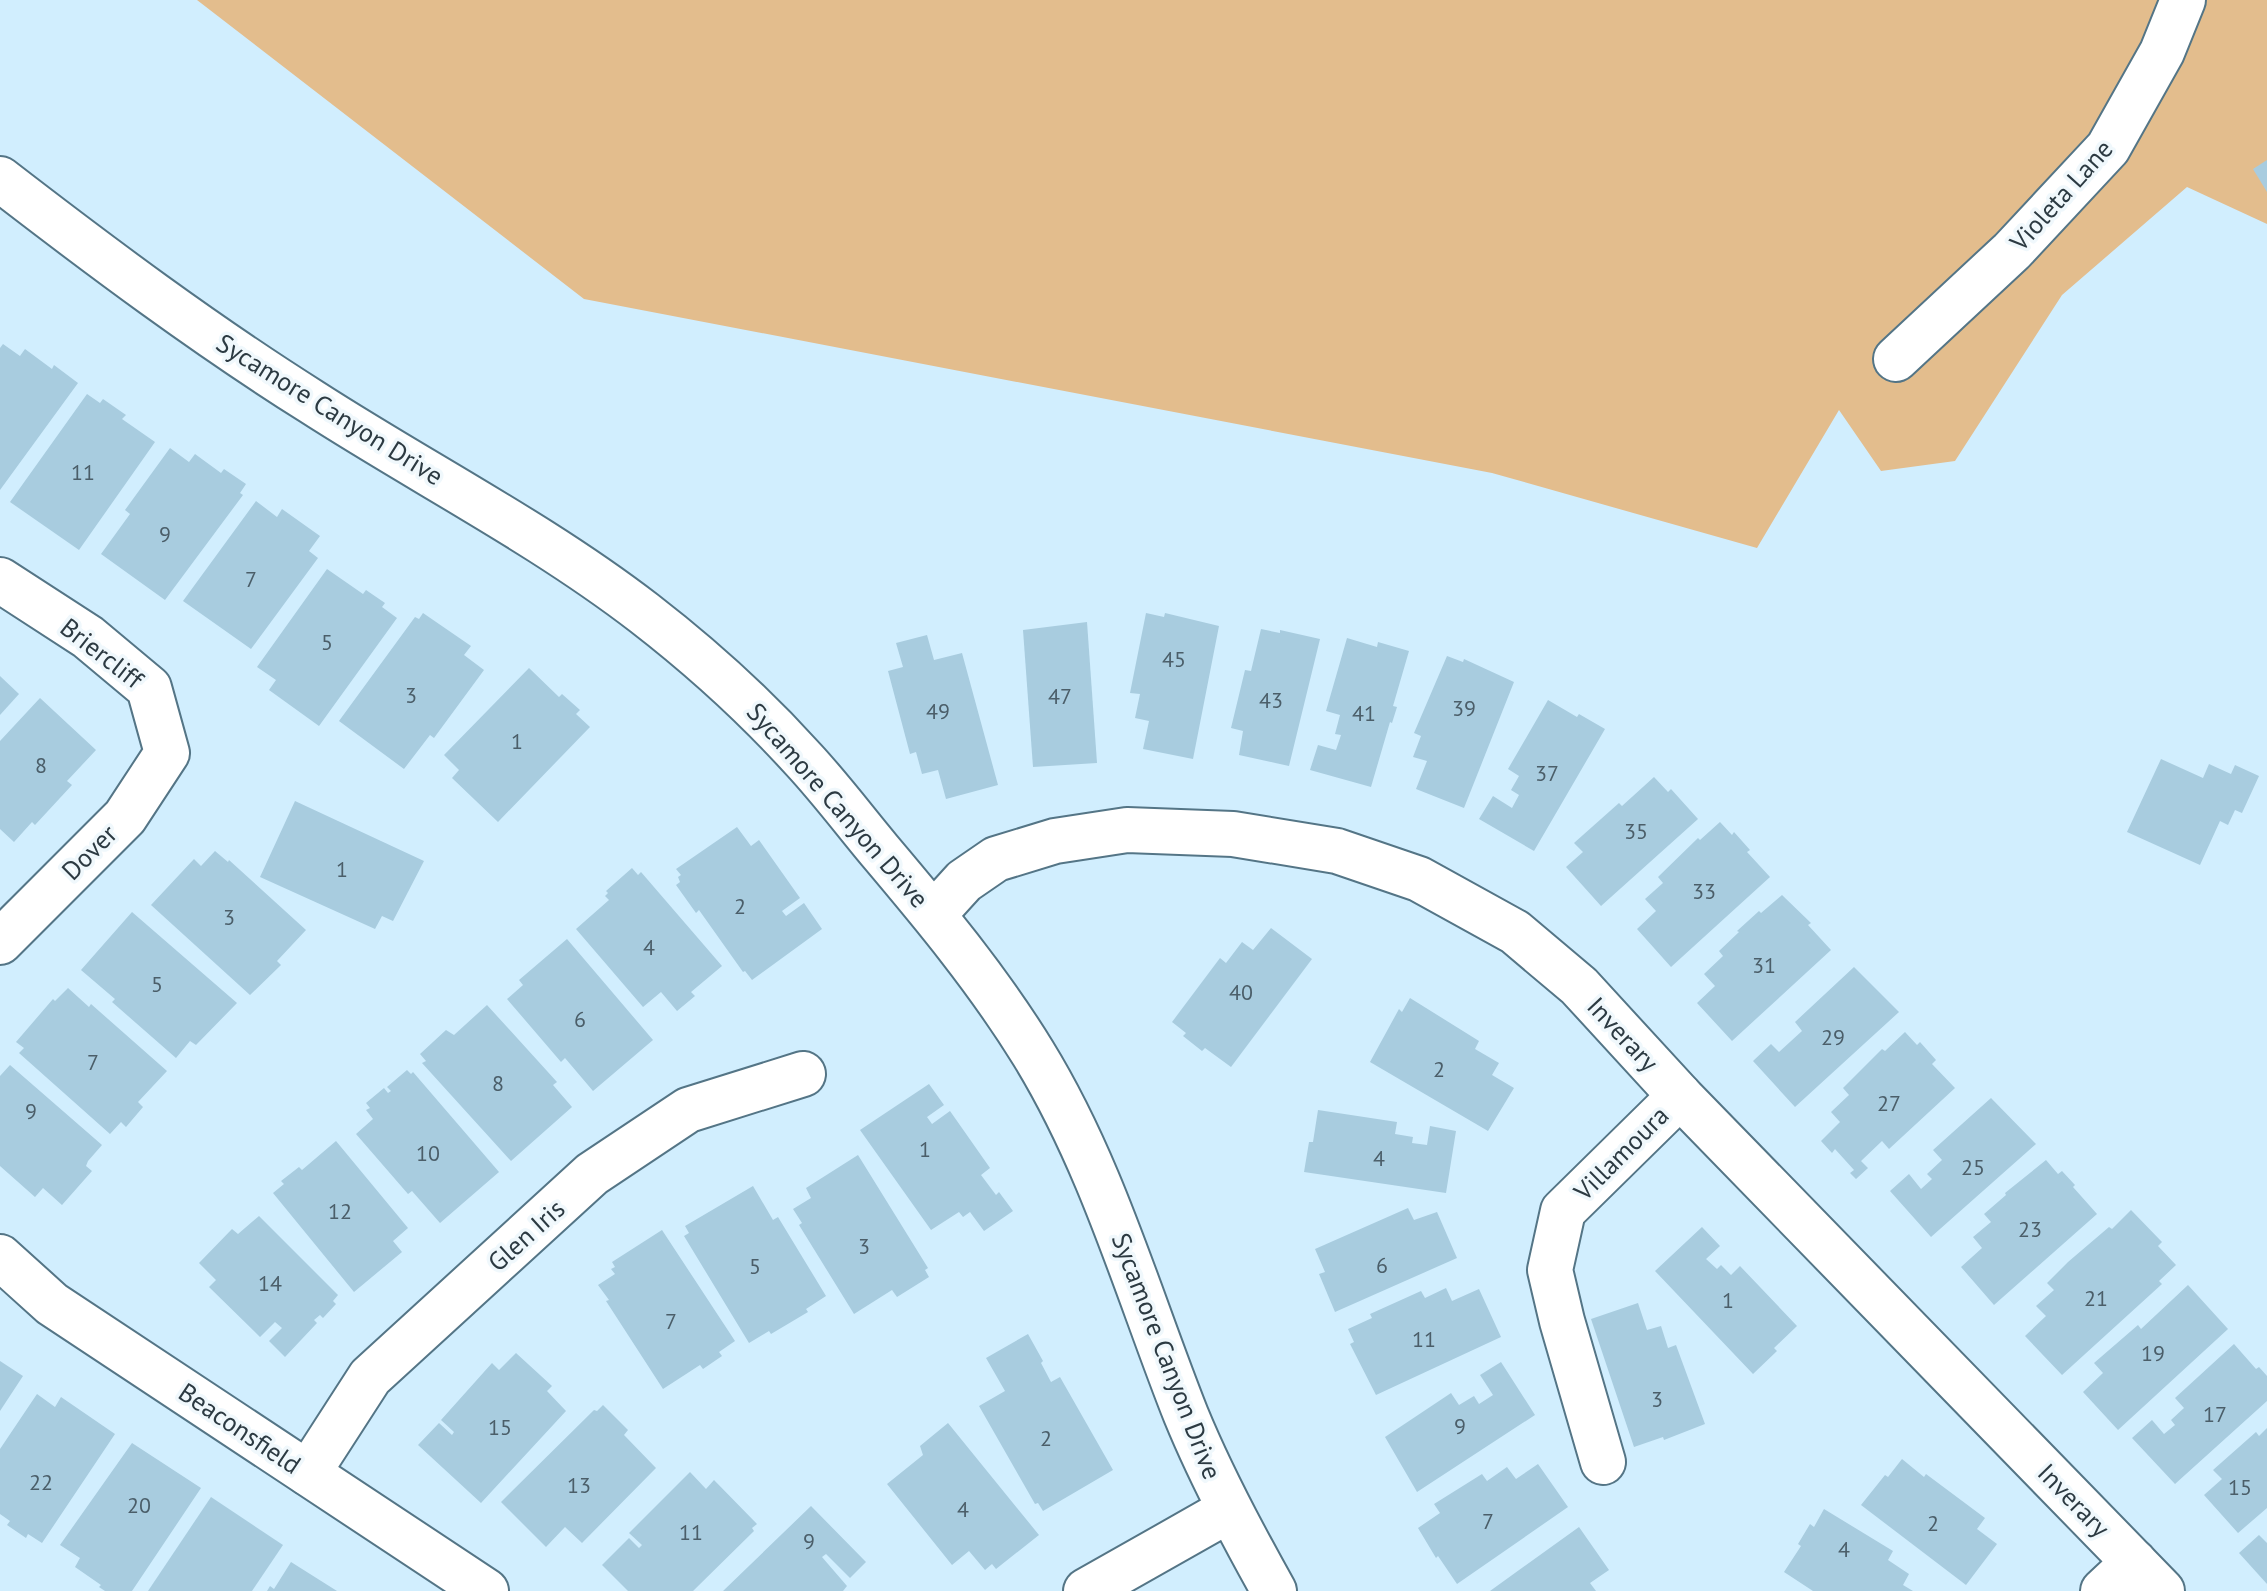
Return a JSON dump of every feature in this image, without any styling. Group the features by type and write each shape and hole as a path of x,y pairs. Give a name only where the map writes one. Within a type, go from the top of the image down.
{"street":[{"name":"Violeta Lane","path":"1896,359 2012,251 2108,148 2162,52 2183,0"},
{"name":"Sycamore Canyon Drive","path":"0,179 175,309 311,402 544,544 642,611 734,689 777,731 934,914 988,985 1035,1056 1120,1234 1188,1420 1229,1510 1274,1591"},
{"name":"Briercliff","path":"0,580 88,637 149,688 167,753"},
{"name":"Dover","path":"0,942 125,817 167,753"},
{"name":"Inverary","path":"934,914 964,881 996,859 1055,841 1127,830 1233,834 1337,851 1419,879 1515,932 1579,986 2133,1581"},
{"name":"Glen Iris","path":"308,1473 370,1377 592,1174 688,1110 803,1074"},
{"name":"Villamoura","path":"1603,1462 1550,1270 1563,1211 1680,1096"},
{"name":"Beaconsfield","path":"0,1257 52,1304 486,1591"},
{"path":"1086,1591 1229,1510"}],"shaded area":[{"path":"197,0 2267,0 2267,224 2187,187 2062,295 1955,461 1881,471 1839,410 1757,548 1492,473 584,299"}],"building":[{"path":"2267,160 2267,192 2253,169"},
{"path":"3,344 20,356 25,349 78,383 0,490 0,348"},
{"path":"87,394 100,403 103,399 126,415 122,419 155,442 79,550 10,502"},
{"path":"170,448 189,462 195,454 221,473 224,469 246,484 240,493 243,495 165,600 101,554 130,514 125,510"},
{"path":"256,501 277,517 282,509 320,536 309,551 318,558 251,649 183,601"},
{"path":"327,569 363,594 366,590 385,603 382,607 397,618 319,726 269,690 276,680 257,667"},
{"path":"423,613 471,646 464,655 484,670 434,738 430,735 404,769 339,721 415,617 419,619"},
{"path":"1146,613 1164,617 1165,613 1219,626 1193,759 1143,749 1149,721 1135,718 1140,694 1130,693"},
{"path":"1087,622 1097,763 1033,767 1023,630"},
{"path":"1261,629 1320,639 1289,766 1239,755 1243,731 1231,728 1245,670 1251,671"},
{"path":"927,635 934,660 962,653 998,785 946,799 938,770 922,774 916,752 910,754 888,671 903,667 896,643"},
{"path":"1347,638 1377,647 1378,642 1409,651 1393,706 1397,707 1371,787 1310,770 1318,745 1336,750 1341,735 1335,734 1340,715 1326,711"},
{"path":"1447,656 1463,662 1464,659 1514,682 1464,808 1416,789 1427,761 1413,757 1421,736 1414,733"},
{"path":"529,668 559,697 562,694 580,710 576,714 590,727 498,822 452,778 459,770 444,755"},
{"path":"0,676 19,694 0,715"},
{"path":"40,698 96,750 67,781 72,785 35,825 32,822 14,842 0,829 0,741"},
{"path":"1548,700 1605,729 1534,851 1479,819 1493,796 1512,808 1519,795 1511,790 1519,776 1508,769"},
{"path":"2161,759 2203,778 2209,764 2231,774 2235,765 2259,776 2242,813 2235,810 2228,825 2220,821 2200,865 2127,832"},
{"path":"1654,777 1668,792 1671,789 1698,819 1601,906 1566,867 1583,852 1574,843"},
{"path":"295,801 424,861 393,921 382,916 375,929 260,877"},
{"path":"1720,822 1732,835 1734,832 1770,877 1671,967 1637,929 1656,911 1645,899 1663,883 1658,877 1698,838 1700,840"},
{"path":"737,827 751,846 759,840 800,898 782,911 786,916 804,903 822,929 752,980 676,885 681,875 676,869"},
{"path":"215,851 306,930 277,961 281,965 250,995 151,905 194,859 201,866"},
{"path":"632,868 638,875 641,872 722,966 691,992 695,996 677,1011 661,992 643,1007 576,929 609,900 605,896 606,891"},
{"path":"1782,895 1811,923 1808,925 1831,950 1732,1041 1697,1003 1715,986 1704,974 1723,956 1719,951 1737,931"},
{"path":"132,912 237,1003 196,1045 190,1041 176,1058 112,1002 115,999 81,970"},
{"path":"1271,928 1312,959 1231,1067 1205,1048 1202,1051 1183,1036 1186,1033 1172,1022 1220,958 1226,963 1242,942 1253,950"},
{"path":"567,939 653,1040 593,1091 565,1058 561,1062 507,999 523,985 519,980"},
{"path":"1854,967 1899,1012 1795,1107 1753,1061 1771,1044 1779,1052 1802,1031 1795,1022"},
{"path":"68,988 89,1007 91,1004 167,1071 138,1102 143,1107 126,1127 121,1122 110,1134 19,1053 24,1048 16,1042 53,999 55,1001"},
{"path":"1410,998 1479,1041 1475,1049 1499,1063 1492,1075 1514,1088 1488,1131 1370,1062 1399,1009 1402,1012"},
{"path":"487,1005 557,1082 553,1085 572,1107 511,1161 422,1063 426,1061 420,1054 446,1030 454,1035"},
{"path":"1905,1032 1917,1045 1920,1042 1936,1060 1932,1064 1955,1088 1889,1149 1882,1141 1861,1161 1868,1168 1856,1179 1850,1173 1854,1170 1835,1149 1832,1153 1821,1141 1840,1122 1831,1112 1849,1095 1843,1088 1882,1049 1885,1051"},
{"path":"10,1065 102,1145 86,1166 92,1171 62,1205 43,1188 35,1197 0,1166 0,1076"},
{"path":"407,1070 411,1074 413,1072 499,1172 440,1223 412,1191 408,1194 356,1134 373,1119 366,1110 370,1108 366,1103 384,1088 388,1093 391,1091 387,1087"},
{"path":"929,1084 944,1105 927,1117 932,1124 950,1111 990,1168 981,1175 1013,1211 984,1231 970,1212 963,1217 959,1212 931,1230 860,1130"},
{"path":"1991,1098 2036,1144 1931,1237 1890,1191 1909,1174 1921,1189 1932,1179 1927,1174 1942,1160 1933,1150"},
{"path":"1318,1110 1397,1122 1395,1134 1413,1137 1412,1143 1427,1145 1430,1126 1456,1131 1446,1193 1304,1172"},
{"path":"336,1141 408,1228 393,1241 402,1252 354,1292 273,1193 284,1184 281,1181 299,1167 302,1170"},
{"path":"858,1155 928,1268 925,1270 929,1277 897,1297 892,1290 854,1314 799,1225 802,1223 793,1209 811,1198 806,1188"},
{"path":"2046,1160 2058,1174 2062,1171 2097,1214 1994,1305 1961,1267 1982,1248 1973,1237 1991,1222 1984,1214"},
{"path":"753,1186 773,1220 778,1217 826,1296 806,1309 808,1312 749,1343 684,1236 689,1233 685,1226"},
{"path":"1408,1208 1414,1220 1437,1212 1457,1258 1335,1312 1319,1274 1325,1272 1315,1249"},
{"path":"2131,1210 2162,1242 2158,1246 2176,1265 2159,1281 2162,1284 2062,1375 2025,1336 2046,1316 2036,1306 2054,1290 2047,1283"},
{"path":"259,1216 338,1295 333,1301 336,1304 323,1318 320,1315 314,1320 317,1323 285,1357 269,1341 282,1328 275,1322 260,1337 209,1287 216,1280 199,1263 232,1229 238,1234"},
{"path":"1702,1227 1720,1246 1706,1259 1717,1269 1721,1265 1731,1275 1740,1266 1797,1326 1753,1374 1655,1271"},
{"path":"662,1230 735,1341 719,1352 722,1356 703,1369 700,1365 663,1389 598,1285 615,1274 611,1269 615,1267 612,1262"},
{"path":"2188,1285 2228,1329 2118,1430 2083,1392 2103,1373 2094,1363 2138,1325 2141,1329"},
{"path":"1446,1288 1452,1301 1479,1289 1501,1337 1376,1395 1350,1344 1354,1342 1348,1329 1372,1318 1370,1314 1421,1291 1425,1298"},
{"path":"1638,1303 1647,1330 1661,1326 1668,1348 1676,1345 1705,1424 1664,1440 1663,1437 1634,1447 1591,1319"},
{"path":"1028,1334 1051,1382 1060,1377 1113,1470 1043,1511 1038,1503 1035,1504 979,1406 1005,1391 986,1358"},
{"path":"2234,1344 2256,1369 2259,1367 2267,1376 2267,1401 2175,1484 2132,1438 2152,1420 2164,1434 2175,1425 2171,1420 2184,1408 2175,1398"},
{"path":"516,1353 552,1386 547,1391 566,1411 481,1503 418,1445 439,1423 452,1435 454,1432 441,1420 492,1363 499,1370"},
{"path":"0,1361 23,1376 0,1411"},
{"path":"1501,1362 1535,1415 1417,1492 1385,1437 1451,1393 1459,1405 1474,1396 1479,1404 1493,1395 1480,1375"},
{"path":"37,1394 55,1407 61,1397 115,1434 42,1543 28,1534 26,1538 7,1525 10,1521 0,1514 0,1449"},
{"path":"603,1405 628,1430 624,1435 656,1468 582,1543 565,1527 546,1547 501,1502 594,1410"},
{"path":"948,1423 1039,1535 996,1569 992,1564 985,1570 969,1551 952,1565 887,1484 923,1455 920,1446"},
{"path":"2267,1428 2267,1508 2238,1533 2204,1495 2222,1479 2213,1470 2256,1432 2259,1436"},
{"path":"132,1443 201,1488 132,1591 105,1591 75,1567 80,1558 60,1545"},
{"path":"1902,1459 1985,1518 1977,1529 1997,1544 1966,1585 1861,1505"},
{"path":"1538,1464 1568,1507 1457,1584 1418,1528 1440,1513 1434,1504 1482,1474 1487,1481 1507,1467 1516,1479"},
{"path":"690,1472 706,1489 714,1480 757,1524 752,1528 754,1531 693,1591 628,1591 602,1565 629,1538 639,1548 642,1545 629,1533"},
{"path":"211,1497 283,1545 252,1591 148,1591"},
{"path":"811,1506 866,1562 850,1578 826,1554 822,1557 847,1586 843,1591 723,1591"},
{"path":"1824,1509 1893,1551 1888,1560 1909,1574 1903,1585 1913,1591 1813,1591 1784,1572 1801,1546 1798,1544 1810,1524 1814,1527"},
{"path":"1579,1527 1609,1570 1590,1583 1596,1591 1490,1591"},
{"path":"2259,1535 2267,1543 2267,1584 2239,1553"},
{"path":"291,1562 337,1591 267,1591 270,1586 274,1589"}]}
